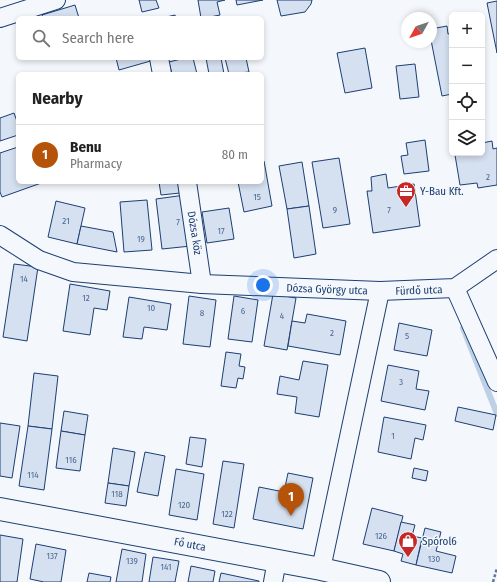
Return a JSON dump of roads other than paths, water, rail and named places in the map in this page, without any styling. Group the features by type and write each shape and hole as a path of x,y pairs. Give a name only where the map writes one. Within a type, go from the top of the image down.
{"main road":[{"name":"Fő utca","path":"0,509 277,560 379,582"}],"street":[{"path":"0,18 56,0"},
{"path":"159,60 162,72"},
{"name":"Dózsa köz","path":"187,184 202,284"},
{"name":"Dózsa György utca","path":"0,235 39,260 73,272 202,284 380,291 321,569"},
{"name":"Fürdő utca","path":"380,291 455,288 497,259"},
{"path":"455,288 497,382"},
{"path":"273,582 277,560"}],"waterway":[{"path":"463,328 497,414"}],"place":[{"name":"Y-Bau Kft.","path":"406,208"},
{"name":"Benu","path":"291,516"},
{"name":"Spórol6","path":"408,558"}]}
